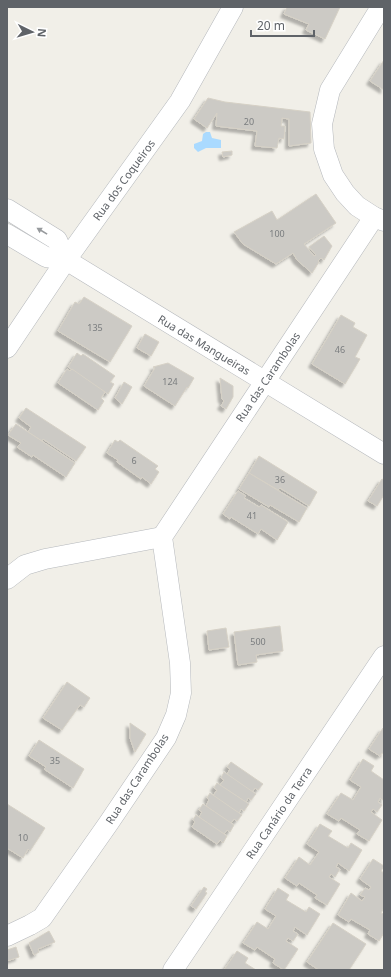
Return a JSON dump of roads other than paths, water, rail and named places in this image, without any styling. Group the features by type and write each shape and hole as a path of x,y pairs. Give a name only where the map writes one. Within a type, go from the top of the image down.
{"street":[{"name":"Rua dos Coqueiros","path":"7,348 66,260 180,100 233,7"},
{"path":"379,219 357,206 345,193 333,175 324,149 322,124 330,90 381,7"},
{"path":"7,210 57,240 66,260"},
{"name":"Rua das Carambolas","path":"7,936 42,918 166,738 176,714 180,693 180,663 162,537 265,382 379,219"},
{"name":"Rua das Mangueiras","path":"7,234 46,257 66,260 384,454"},
{"path":"7,579 25,565 45,558 162,537"},
{"name":"Rua Canário da Terra","path":"173,970 384,656"}],"water":[{"path":"210,132 212,138 221,140 221,148 206,148 198,152 194,148 194,144 202,141 203,134"}]}
